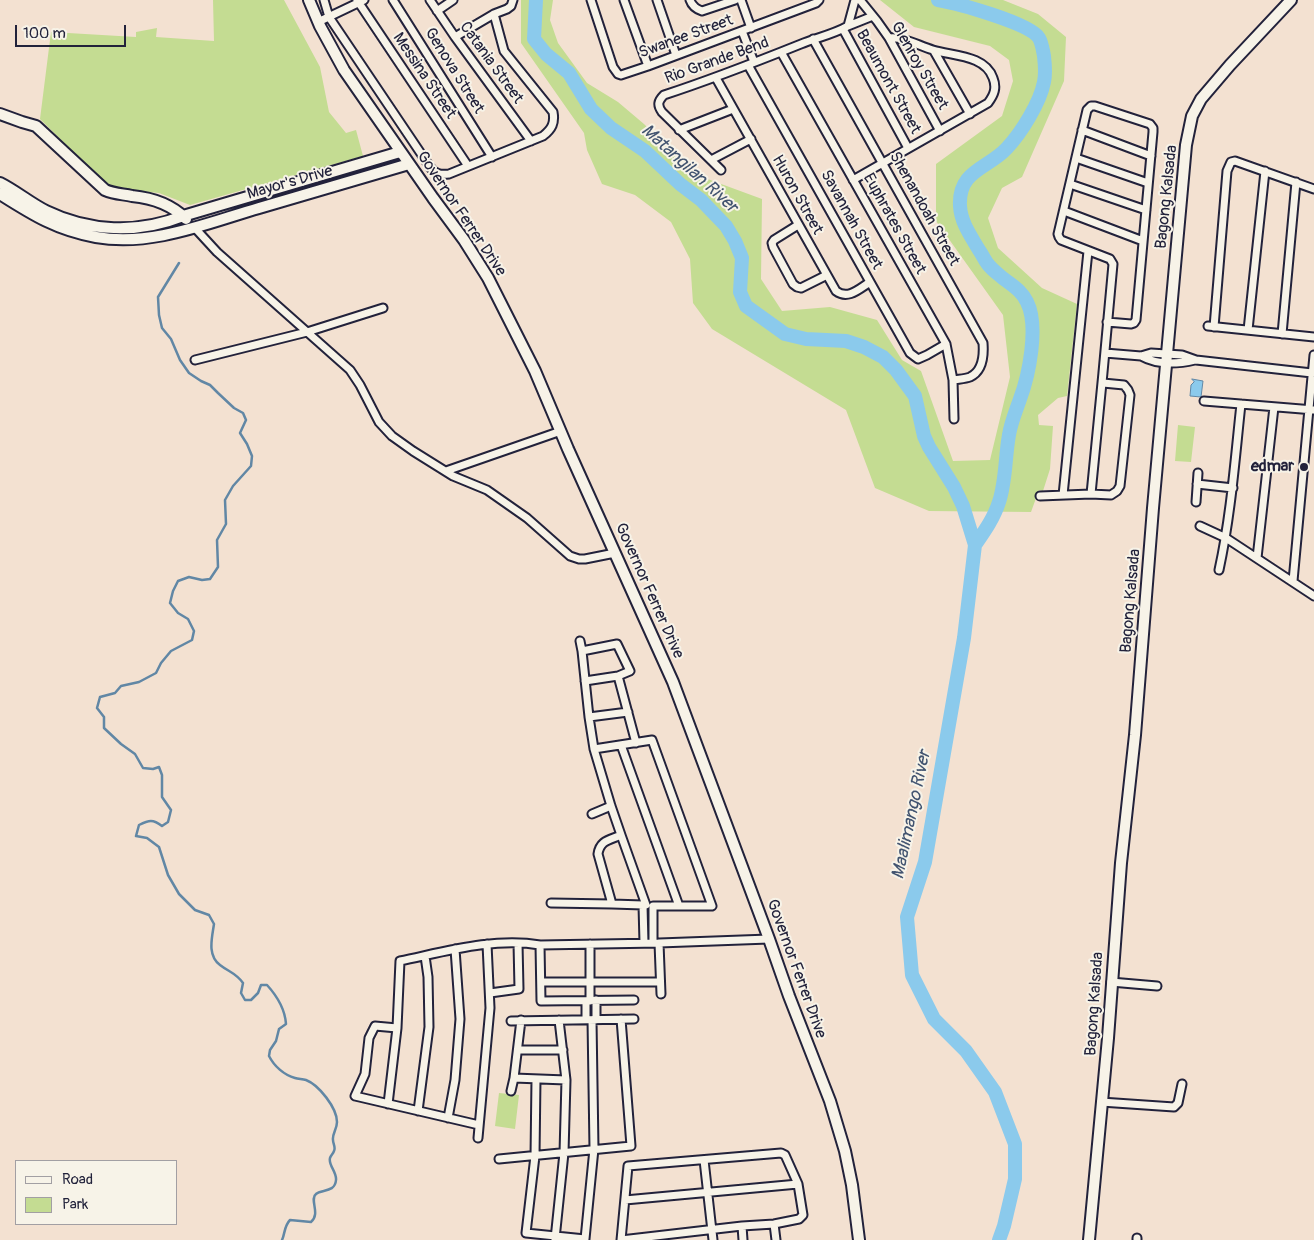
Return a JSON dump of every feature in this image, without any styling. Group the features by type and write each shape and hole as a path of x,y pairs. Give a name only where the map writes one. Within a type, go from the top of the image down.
{"street":[{"name":"Governor Ferrer Drive","path":"309,0 318,22 344,70 400,152 464,240 488,278 535,371 673,682 789,996 830,1101 845,1151 852,1185 859,1240"},
{"path":"324,0 329,17 433,171 438,174 449,174 532,141 543,136 550,130 553,124 553,112 504,51 494,14"},
{"name":"Genova Street","path":"393,0 492,157"},
{"name":"Catania Street","path":"430,0 532,141"},
{"path":"437,11 454,0"},
{"path":"455,37 494,14 507,9 513,0"},
{"name":"Swanee Street","path":"591,0 613,67 618,74 625,74 648,66 816,3 819,0"},
{"path":"624,0 648,66"},
{"path":"657,0 676,55"},
{"path":"690,0 696,9 702,11 724,2 735,0"},
{"path":"740,0 751,28"},
{"path":"845,28 855,0"},
{"path":"860,0 873,16"},
{"name":"Bagong Kalsada","path":"1089,1240 1186,146 1192,116 1201,99 1291,0"},
{"path":"318,22 360,1"},
{"name":"Messina Street","path":"360,1 468,166"},
{"name":"Rio Grande Bend","path":"721,170 659,108 660,99 664,95 716,78 873,16"},
{"name":"Glenroy Street","path":"873,16 889,38 940,130"},
{"name":"Beaumont Street","path":"845,28 908,148"},
{"name":"Savannah Street","path":"742,31 751,64 910,353 918,359 946,344"},
{"path":"853,180 988,103 995,88 990,70 982,64 899,39 889,38"},
{"name":"Shenandoah Street","path":"813,39 983,343 984,353 978,371 970,377 953,380"},
{"path":"934,51 970,114"},
{"name":"Euphrates Street","path":"781,52 946,344 953,380 954,419"},
{"name":"Huron Street","path":"716,78 836,291 846,296 870,282"},
{"path":"1091,494 1103,383 1107,322 1112,261 1061,240 1058,234 1087,110 1091,106 1150,124 1153,128 1136,320 1131,324 1107,322"},
{"path":"679,130 733,109"},
{"path":"0,114 36,126 105,190 157,200 183,216 217,252 350,370 384,429 413,451 446,471 495,495 574,558 585,559 615,553"},
{"path":"1082,130 1151,156"},
{"path":"711,160 751,139"},
{"name":"Mayor's Drive","path":"0,183 52,214 77,223 94,227 140,228 163,224 183,216 400,152"},
{"path":"1076,158 1148,183"},
{"path":"1314,189 1265,171 1234,161 1231,162 1229,165 1211,327 1314,336"},
{"name":"Mayor's Drive","path":"0,194 37,217 62,228 97,237 114,239 145,238 194,227 409,164"},
{"path":"1248,330 1265,171"},
{"path":"1282,334 1296,182"},
{"path":"1070,184 1146,210"},
{"path":"1064,211 1143,241"},
{"path":"798,225 772,243 793,284 802,288 827,275"},
{"path":"1062,495 1088,251"},
{"path":"196,360 306,332 383,308"},
{"path":"1105,353 1142,356 1151,353 1167,358 1182,355 1196,360 1312,373"},
{"path":"1293,581 1311,410 1314,355"},
{"path":"1040,496 1111,495 1120,486 1130,395 1124,385 1103,383"},
{"path":"1204,400 1311,410"},
{"path":"1219,570 1226,538 1233,488 1241,404"},
{"path":"1258,558 1274,407"},
{"path":"446,471 561,432"},
{"path":"1196,502 1198,473"},
{"path":"1197,484 1233,488"},
{"path":"1200,526 1226,538 1314,596"},
{"path":"580,640 594,748 611,806 647,906 656,943 661,994"},
{"path":"582,651 617,644 630,671 618,676 585,681"},
{"path":"618,676 636,743"},
{"path":"589,717 628,712"},
{"path":"551,903 712,906 652,740 594,748"},
{"path":"621,745 680,906"},
{"path":"592,814 611,806"},
{"path":"612,904 598,854 601,843 621,835"},
{"path":"644,943 647,906"},
{"path":"388,1104 397,1028 400,961 487,944 656,943 769,939"},
{"path":"490,993 519,990 518,943"},
{"path":"478,1138 490,1008 487,944"},
{"path":"536,1079 534,1156 525,1237 585,1239 594,1149 590,944"},
{"path":"540,945 541,1001 634,1000"},
{"path":"448,1118 455,1080 460,1019 455,949"},
{"path":"418,1111 430,1028 428,977 425,956"},
{"path":"541,982 660,982"},
{"path":"1111,982 1157,986"},
{"path":"511,1021 634,1018"},
{"path":"499,1159 631,1146 621,1019"},
{"path":"511,1091 521,1020"},
{"path":"555,1238 564,1152 566,1080 559,1020"},
{"path":"397,1028 375,1026 369,1038 365,1074 355,1096 479,1125"},
{"path":"518,1050 562,1050"},
{"path":"514,1078 566,1080"},
{"path":"1101,1102 1174,1107 1178,1104 1182,1084"},
{"path":"781,1153 786,1155 798,1184 802,1215 799,1219 774,1224 713,1230 682,1237 621,1240 628,1166 704,1160 781,1153"},
{"path":"704,1160 714,1240"},
{"path":"625,1200 798,1184"},
{"path":"774,1224 776,1240"},
{"path":"742,1226 743,1240"}],"green space":[{"path":"213,0 284,0 320,67 329,112 346,133 356,130 363,156 190,205 159,193 109,188 40,119 51,32 136,37 136,32 157,28 156,37 214,41"},
{"path":"521,0 553,0 550,20 558,43 587,83 618,102 644,124 694,174 762,199 761,279 782,311 830,307 877,320 902,360 921,371 953,461 990,460 1010,377 1003,315 936,221 936,164 1002,116 1013,81 1009,60 990,46 914,27 880,0 1003,0 1038,14 1066,37 1064,81 1022,177 1002,188 988,218 998,248 1042,288 1077,304 1067,396 1058,398 1038,415 1039,425 1053,426 1050,469 1043,491 1039,490 1031,512 929,511 875,488 846,410 712,329 693,303 690,259 671,222 635,195 602,184 587,150 584,133 521,43"},
{"path":"1178,425 1195,427 1191,462 1175,461"},
{"path":"499,1093 519,1095 515,1129 495,1126"}],"water":[{"path":"1192,379 1203,381 1201,397 1190,396 1191,385 1194,382"}],"waterway":[{"name":"Matangilan River","path":"536,0 534,39 546,54 569,73 591,109 611,128 645,151 680,184 701,200 726,226 742,258 740,292 746,306 785,334 806,339 846,341 864,347 883,357 896,370 915,396 924,436 963,506 975,545 964,638 925,862 907,917 912,975 934,1019 966,1051 995,1092 1015,1144 1015,1179 999,1240"},
{"path":"938,0 992,14 1033,32 1041,42 1045,66 1045,79 1042,90 1024,126 1007,148 969,177 961,194 960,206 964,224 989,265 1023,295 1031,312 1032,324 1029,364 1010,430 1001,494 992,519 975,545"},
{"path":"179,263 158,297 162,328 171,339 180,360 189,373 210,385 234,408 243,413 246,420 240,433 252,456 251,466 233,486 225,500 226,524 217,540 218,567 210,579 202,580 189,577 178,581 173,591 170,603 178,613 188,619 194,631 192,640 171,651 161,663 156,673 139,682 121,686 115,693 100,697 97,708 104,717 104,728 135,754 143,768 153,769 159,767 162,775 162,797 171,810 168,822 162,826 153,821 142,823 139,825 136,836 147,838 159,847 168,875 179,894 195,910 209,915 214,924 211,946 213,956 220,965 243,983 241,993 245,1000 251,1000 258,993 261,985 267,985 280,1003 286,1024 279,1029 276,1041 270,1050 269,1056 271,1060 291,1077 311,1083 326,1098 334,1110 337,1125 333,1138 335,1150 330,1157 330,1163 336,1177 335,1184 331,1189 318,1192 314,1196 314,1219 311,1222 290,1220 282,1240"}],"place":[{"name":"edmar","path":"1304,467"}],"water label":[{"name":"Maalimango River","path":"912,815"}]}
